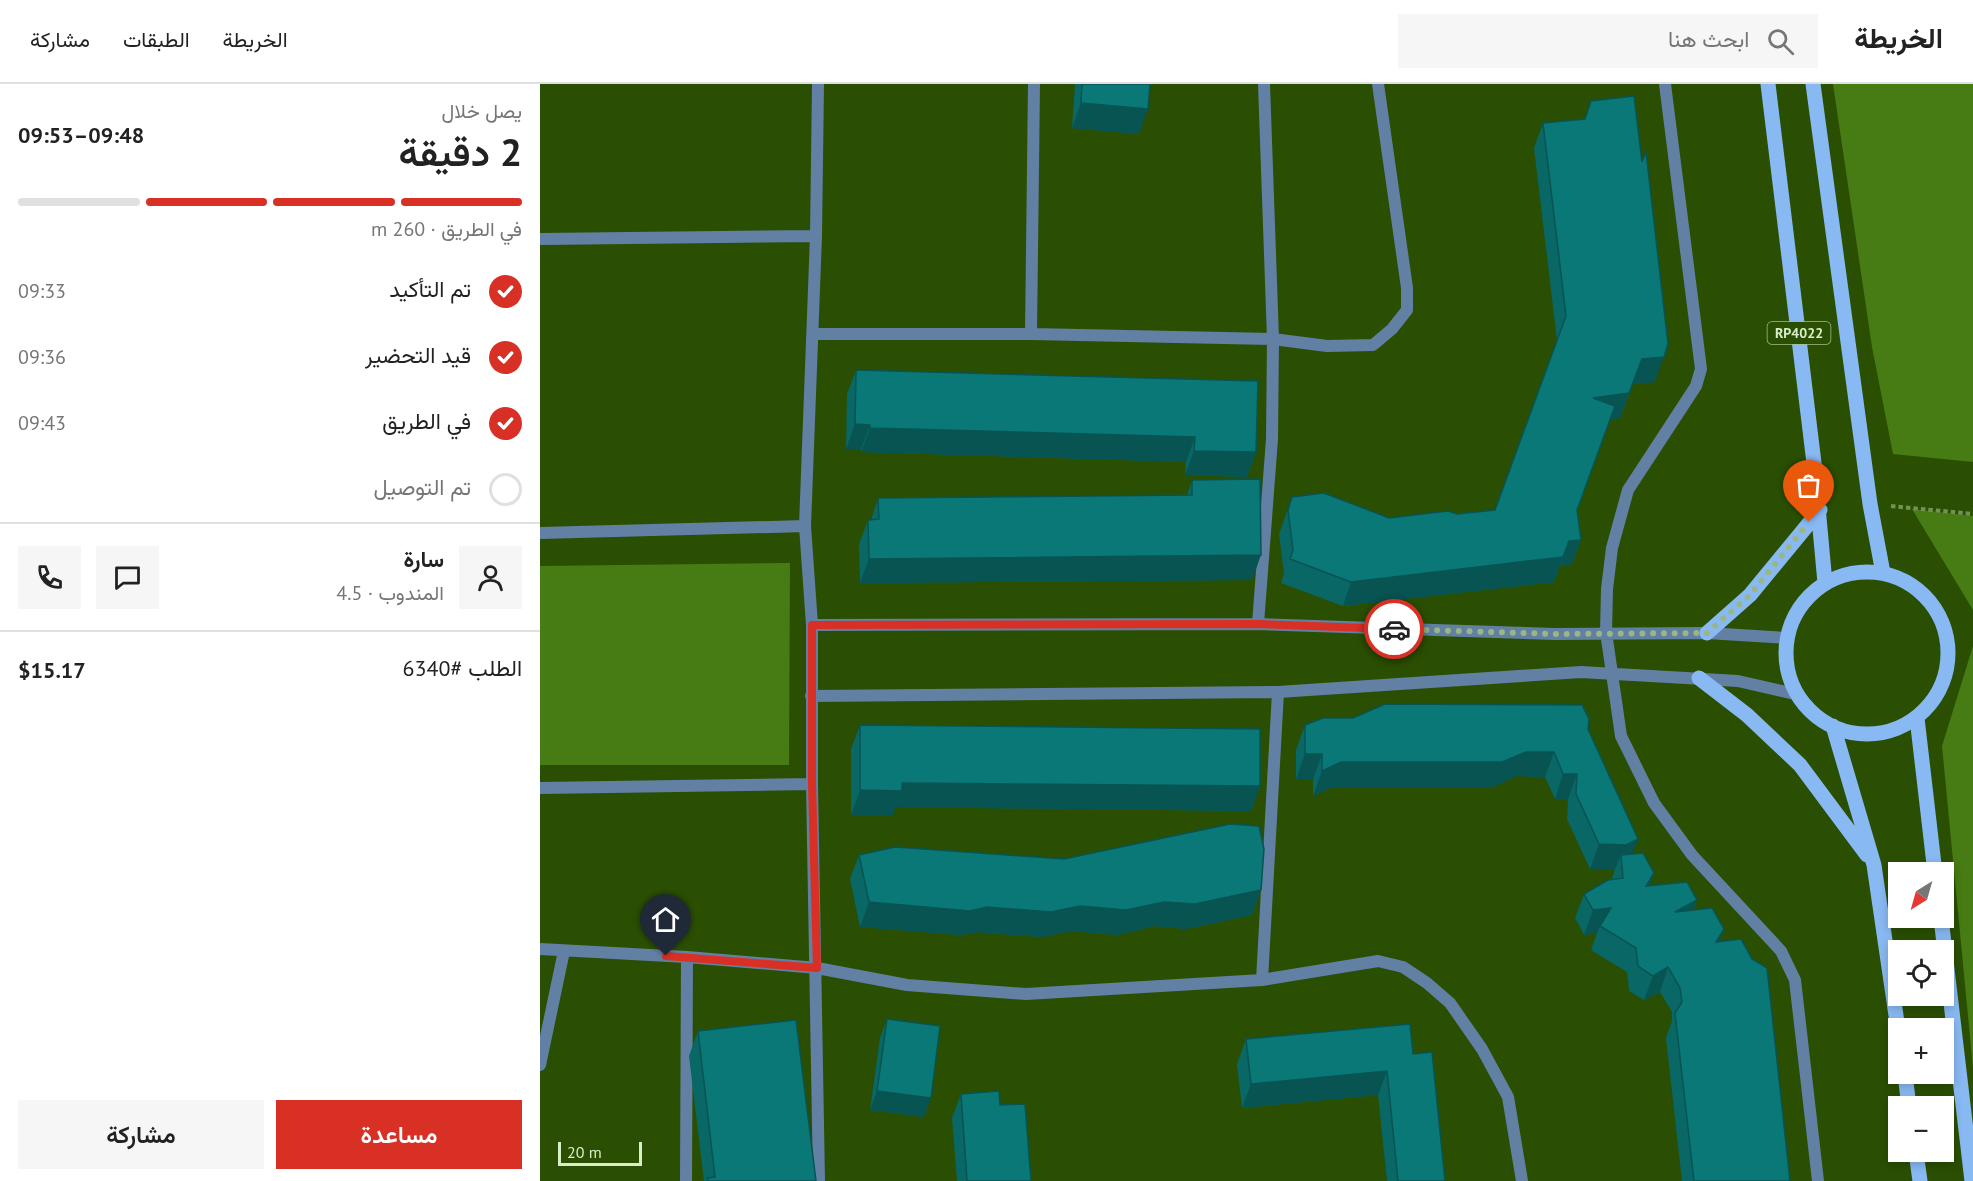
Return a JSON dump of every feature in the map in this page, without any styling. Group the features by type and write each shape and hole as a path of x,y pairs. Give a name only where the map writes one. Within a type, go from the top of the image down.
{"main road":[{"name":"RP4022","path":"1768,84 1820,510 1825,583"},
{"name":"RP4022","path":"1813,84 1870,504 1883,573"},
{"path":"1707,633 1750,595 1820,510"},
{"path":"1856,572 1883,573 1908,582 1929,599 1943,622 1947,639 1946,674 1935,698 1917,718 1898,728 1876,734 1857,733 1833,726 1820,718 1799,695 1790,677 1786,658 1787,638 1792,620 1802,604 1825,583 1856,572"},
{"path":"1699,678 1747,715 1800,765 1874,865"},
{"path":"1917,718 1934,862"},
{"path":"1833,726 1874,865 1896,1018"},
{"path":"1942,928 1972,1181"},
{"path":"1917,1162 1920,1181"}],"street":[{"path":"818,84 816,236 805,526 812,625 812,784 819,1181"},
{"path":"1031,334 1034,84"},
{"path":"1258,624 1272,439 1273,339 1264,84"},
{"path":"813,334 1031,334 1273,339 1327,346 1373,345 1392,329 1407,310 1407,288 1378,84"},
{"path":"1665,84 1701,369 1696,386 1628,490 1612,548 1607,589 1606,632 1621,736 1654,803 1692,855 1790,964 1795,980 1818,1181"},
{"path":"540,239 816,236"},
{"path":"540,533 805,526"},
{"path":"812,625 1258,624 1555,634 1707,633 1787,638"},
{"path":"811,696 1278,692 1581,672 1738,681 1799,695"},
{"path":"1262,980 1278,692"},
{"path":"540,788 812,784"},
{"path":"540,949 687,957 817,968 907,985 1026,994 1262,980 1378,961 1402,967 1427,983 1450,1003 1482,1049 1508,1097 1522,1181"},
{"path":"540,1065 564,951"},
{"path":"686,1181 687,957"}],"path":[{"path":"1870,504 1973,514"}],"green space":[{"path":"1833,84 1973,84 1973,462 1893,454 1872,347"},
{"path":"1912,509 1973,516 1973,610"},
{"path":"790,563 789,765 540,765 540,566"},
{"path":"1973,646 1973,1068 1954,862 1942,746"}],"building":[{"path":"1082,84 1150,84 1148,109 1081,103"},
{"path":"1634,96 1642,162 1646,152 1668,344 1664,357 1642,359 1629,393 1593,398 1615,406 1577,510 1581,540 1569,541 1563,557 1351,582 1290,559 1293,550 1288,510 1292,497 1324,493 1389,518 1448,511 1457,514 1495,510 1566,316 1543,123 1585,119 1591,101"},
{"path":"856,370 1258,381 1256,452 1194,451 1195,437 870,428 870,425 855,424"},
{"path":"1260,479 1261,555 869,559 868,520 879,519 878,498 1192,495 1192,480"},
{"path":"1385,704 1582,705 1589,719 1588,729 1638,839 1626,845 1599,844 1576,794 1577,774 1563,774 1554,752 1526,752 1502,762 1341,762 1322,771 1322,754 1305,754 1305,725 1323,718 1353,718"},
{"path":"860,725 1260,729 1260,786 902,783 902,791 860,790"},
{"path":"1230,824 1259,826 1264,849 1261,890 1195,904 1164,902 1126,910 1080,906 1051,912 987,907 970,911 869,902 859,855 895,847 1064,859"},
{"path":"1643,853 1654,873 1646,886 1687,882 1697,900 1675,912 1712,908 1724,929 1716,942 1741,939 1752,959 1767,968 1790,1181 1694,1181 1675,1013 1682,1002 1680,988 1668,967 1653,976 1638,966 1636,948 1600,926 1611,908 1593,910 1584,894 1608,880 1623,878 1621,855"},
{"path":"887,1019 940,1026 931,1098 877,1091"},
{"path":"796,1020 816,1181 708,1181 707,1178 715,1177 698,1031"},
{"path":"1410,1024 1413,1054 1432,1052 1445,1181 1398,1181 1387,1071 1251,1084 1246,1039"},
{"path":"999,1091 1000,1105 1025,1104 1031,1181 967,1181 961,1094"}],"way so far":[{"path":"1394,629 1555,634 1707,633 1750,595 1809,522"}],"route":[{"path":"666,956 817,968 812,784 812,625 1258,624 1394,629"}]}
